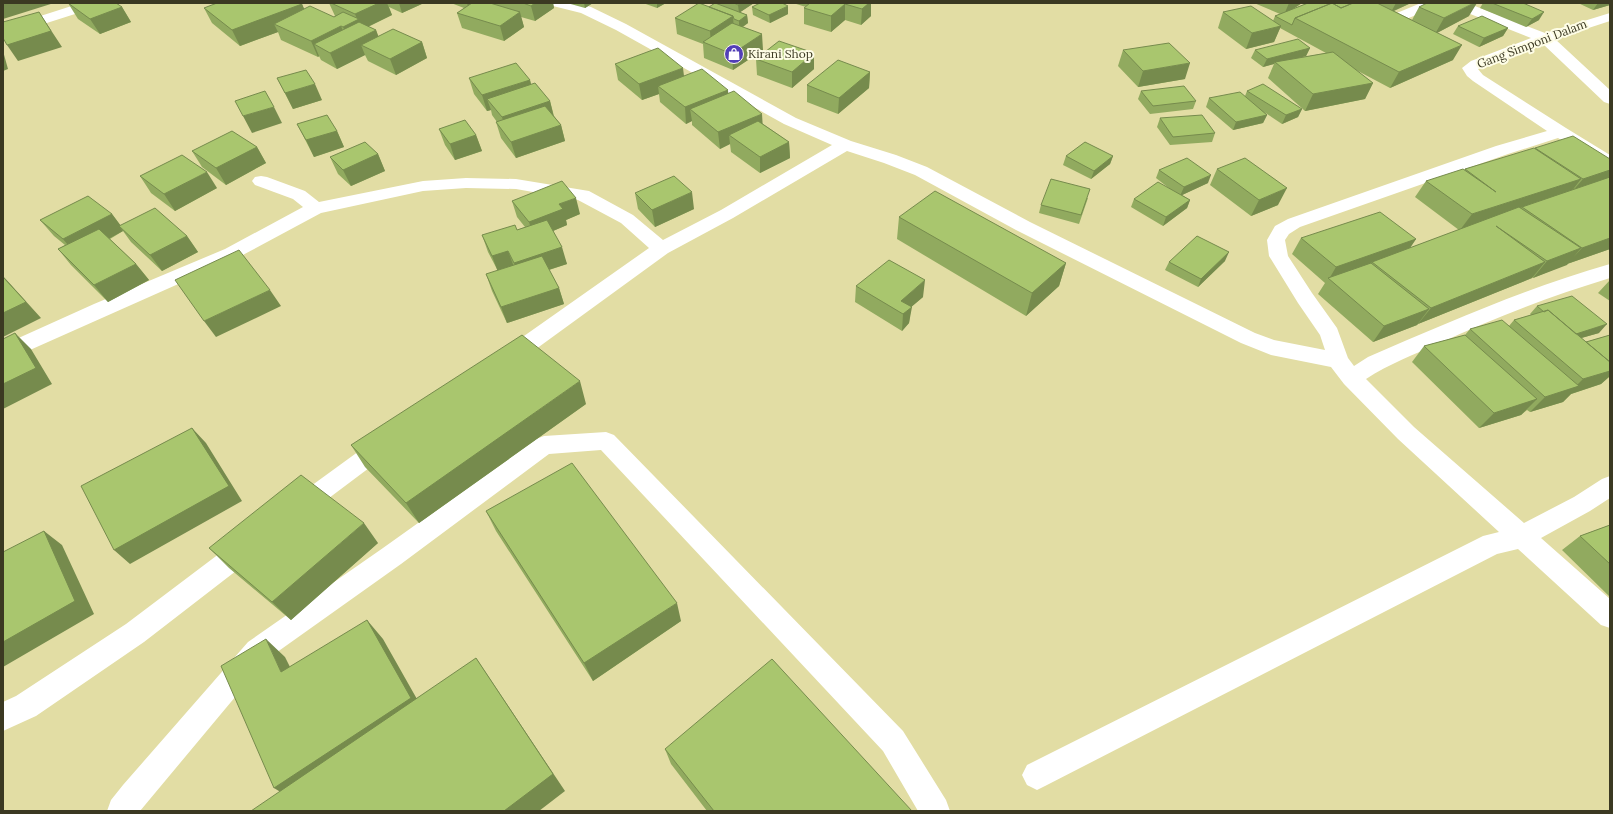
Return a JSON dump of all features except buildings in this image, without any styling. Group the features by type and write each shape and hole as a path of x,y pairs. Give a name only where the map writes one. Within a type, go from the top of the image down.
{"street":[{"path":"3,33 95,3"},
{"path":"558,3 592,6 621,27 719,83 790,121 845,145 890,159 921,171 1023,226 1248,338 1271,347 1345,369 1376,363 1463,324 1543,292 1610,271"},
{"path":"1354,3 1386,19 1394,20 1433,3"},
{"path":"1455,3 1546,39 1610,99"},
{"name":"Gang Simponi Dalam","path":"1560,132 1478,78 1472,73 1470,68 1476,64 1546,39 1575,26 1610,17"},
{"path":"1610,162 1560,132 1418,179 1294,224 1282,230 1276,240 1279,256 1301,292 1330,332 1345,369 1406,433 1520,537 1610,616"},
{"path":"489,372 661,249 727,214 845,145"},
{"path":"261,181 299,195 316,208"},
{"path":"3,354 101,309 232,253 316,208 423,186 466,183 516,184 583,196 627,219 661,249"},
{"path":"284,519 352,467 404,431"},
{"path":"122,811 133,795 257,651 392,556 544,445 606,441 893,741 935,811"},
{"path":"1038,775 1492,544 1520,537 1582,504 1610,486"},
{"path":"3,717 26,706 134,633 265,533"}],"place":[{"name":"Kirani Shop","path":"734,54"}]}
